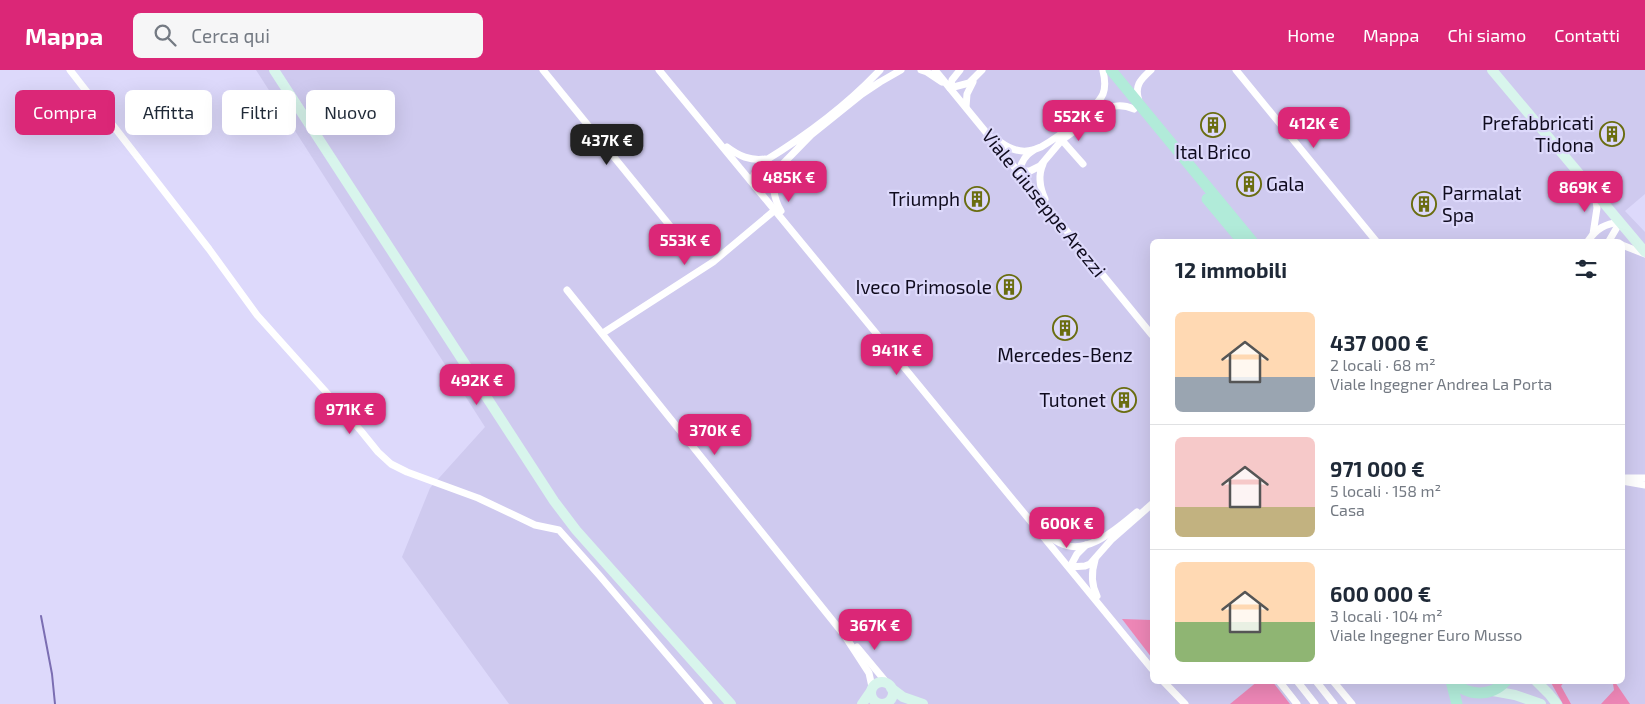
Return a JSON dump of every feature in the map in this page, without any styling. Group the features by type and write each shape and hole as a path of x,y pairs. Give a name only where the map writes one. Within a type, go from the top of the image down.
{"main road":[{"path":"1105,70 1250,239"},
{"path":"1137,107 1240,239"},
{"path":"1453,684 1456,704"},
{"path":"1456,684 1468,692 1482,693 1491,691"},
{"path":"1478,704 1502,684"}],"street":[{"path":"70,70 209,249 257,315 378,452 392,464 407,472 478,498 535,525 559,530 709,704"},
{"path":"274,70 554,500 576,530 731,704"},
{"path":"542,70 688,248"},
{"path":"659,70 955,430 1039,529 1150,666"},
{"path":"751,180 759,166 810,132 860,90 880,70"},
{"path":"751,180 767,178 777,171 811,135 862,94 901,70"},
{"path":"921,70 948,86 962,86 970,83 982,70"},
{"name":"Viale Giuseppe Arezzi","path":"935,70 1150,333"},
{"path":"948,86 960,70"},
{"path":"1050,209 1042,193 1040,183 1042,167 1060,138 1099,99 1105,85 1105,70"},
{"path":"1019,171 1027,155 1060,138 1109,107 1137,107 1136,88 1138,82 1151,70"},
{"path":"1236,70 1374,239"},
{"path":"1492,70 1645,253"},
{"path":"966,107 967,94 974,79"},
{"path":"986,131 1006,147 1022,151 1036,149"},
{"path":"712,133 736,154 743,157 758,160 770,157"},
{"path":"1060,138 1083,164"},
{"path":"1019,171 1035,169 1045,160"},
{"path":"777,171 773,185 776,202 794,233"},
{"path":"1593,234 1596,214 1595,193"},
{"path":"602,333 713,262 775,210"},
{"path":"1589,239 1602,226 1620,222"},
{"path":"1610,239 1620,222"},
{"path":"1625,246 1645,253"},
{"path":"567,290 845,636 869,673 873,699 880,703 899,702 910,704"},
{"path":"1625,480 1645,478"},
{"path":"1625,481 1645,485"},
{"path":"1070,567 1077,554 1086,546 1118,527 1150,501"},
{"path":"1070,567 1085,566 1095,559 1112,540 1150,506"},
{"path":"1039,529 1060,543 1077,547 1086,546"},
{"path":"1095,559 1092,579 1094,589 1103,607"},
{"path":"845,636 857,647 889,686 891,697 880,703"},
{"path":"862,704 879,682 923,704"},
{"path":"1166,684 1185,704"},
{"path":"1281,684 1297,704"},
{"path":"1299,684 1315,704"},
{"path":"1318,684 1334,704"},
{"path":"1336,684 1352,704"},
{"path":"1539,684 1557,703"},
{"path":"1491,691 1522,697 1541,704"}],"shaded area":[{"path":"256,70 1645,70 1645,194 1625,211 1645,232 1645,704 509,704 402,557 430,488 485,427 296,132 296,90 269,90"},
{"path":"1122,619 1150,620 1150,655"},
{"path":"1254,684 1274,684 1290,704 1230,704"},
{"path":"1552,684 1563,684 1561,686 1571,704 1563,704"},
{"path":"1613,684 1616,684 1630,704 1601,704 1614,690"}],"waterway":[{"path":"41,616 52,674 55,704"}],"place":[{"name":"Ital Brico","path":"1213,125"},
{"name":"Prefabbricati Tidona","path":"1612,134"},
{"name":"Gala","path":"1249,184"},
{"name":"Triumph","path":"977,199"},
{"name":"Parmalat Spa","path":"1424,204"},
{"name":"Iveco Primosole","path":"1009,287"},
{"name":"Mercedes-Benz","path":"1065,328"},
{"name":"Tutonet","path":"1124,400"}]}
